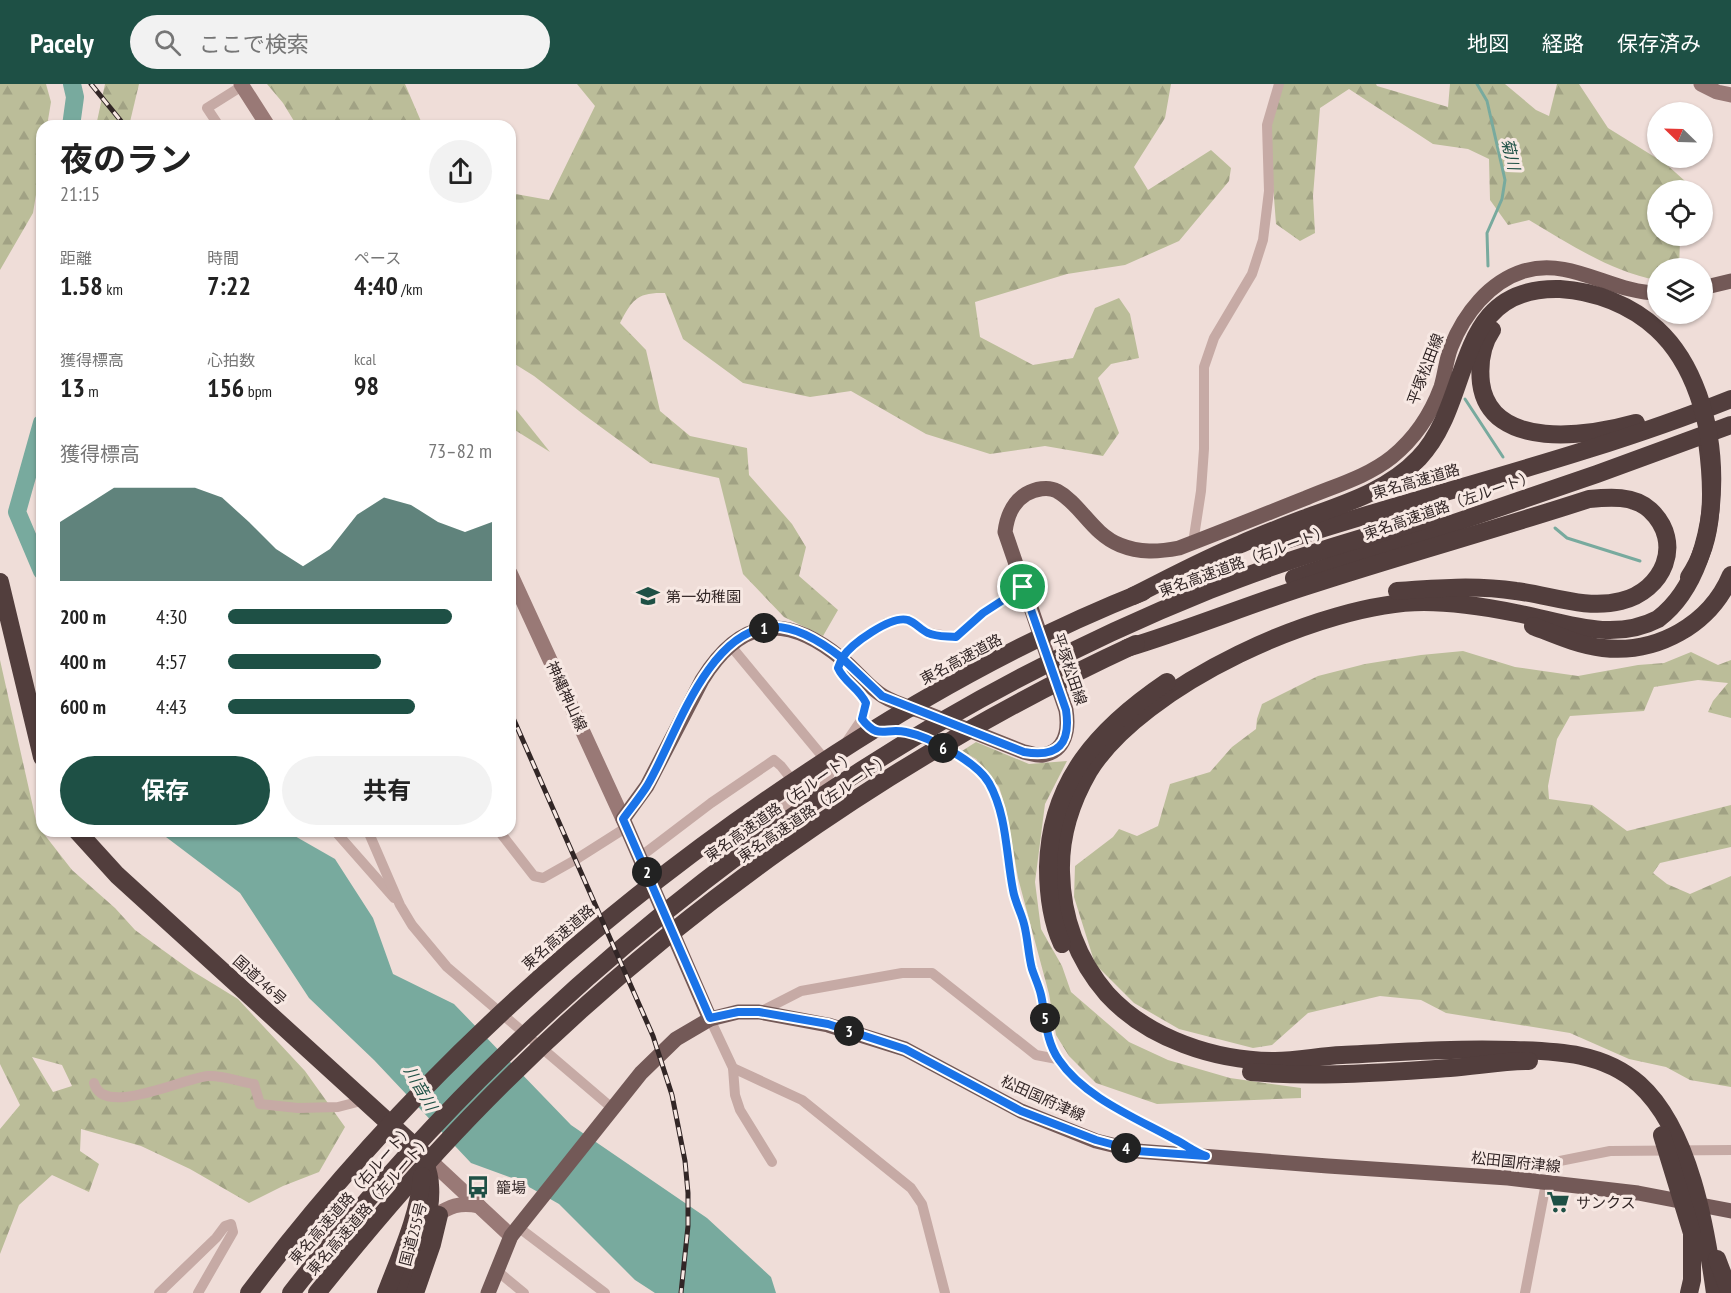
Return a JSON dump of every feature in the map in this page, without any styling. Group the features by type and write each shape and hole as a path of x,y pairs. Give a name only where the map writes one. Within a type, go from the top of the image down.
{"highway":[{"path":"1133,596 1218,553 1349,502 1394,480 1416,463 1433,442 1446,418 1479,327 1497,308 1516,296 1559,289 1580,291 1613,301 1639,314 1654,326 1682,357 1725,495 1722,525 1713,559 1692,592 1677,607 1643,626 1618,631 1578,628 1521,614 1469,606 1427,602 1388,604 1324,619 1270,640 1179,688 1149,709 1118,736 1091,768 1071,808 1061,855 1061,880 1071,935 1083,961 1097,982 1115,1002 1135,1018 1159,1032 1209,1052 1234,1058 1273,1061 1476,1048 1557,1051 1585,1055 1611,1065 1637,1082 1658,1104 1696,1223 1715,1293"},
{"path":"1689,378 1660,348 1632,324 1610,312 1579,302 1550,300 1521,306 1504,316 1490,333 1482,351 1479,368 1482,388 1490,407 1506,422 1525,430 1547,435 1576,435 1618,428 1731,390"},
{"name":"東名高速道路","path":"249,1293 313,1212 358,1160 470,1041 539,977 618,910 696,849 765,801 904,711 967,675 1087,615 1133,596 1261,548 1366,514 1577,454 1679,420 1731,399"},
{"path":"1686,442 1731,425"},
{"name":"東名高速道路（左ルート）","path":"317,1293 471,1116 576,1016 649,952 727,890 883,782 1000,712 1126,648 1215,608 1686,442"},
{"name":"東名高速道路（右ルート）","path":"291,1293 365,1201 464,1094 543,1017 635,936 714,874 869,766 963,710 1065,656 1210,590 1290,561 1686,442"},
{"path":"1440,589 1522,601 1595,619 1617,619 1653,608 1671,597 1684,584 1701,554 1710,522 1717,469"},
{"path":"1126,648 1173,634 1223,614 1307,586 1589,499 1623,498 1650,509 1663,528 1667,549 1662,572 1651,587 1636,596 1618,602 1579,602 1493,588 1388,592 1354,598 1266,628 1172,678 1143,698 1109,727 1080,762 1059,804 1052,827 1048,880 1052,911 1060,939 1072,966 1107,1010 1153,1044 1205,1064 1230,1070 1290,1074 1403,1071 1509,1061 1582,1065 1606,1075 1631,1091 1668,1134"},
{"path":"1469,606 1496,612 1585,645 1623,649 1668,639 1690,627 1713,606 1731,575"},
{"path":"0,582 36,732"},
{"name":"国道246号","path":"82,837 117,875 422,1153"},
{"path":"401,1293 433,1216 430,1182 422,1153"},
{"path":"386,1293 418,1198 422,1179 422,1153"},
{"name":"国道255号","path":"415,1293 432,1244 433,1216"},
{"path":"1689,1293 1696,1223"},
{"path":"1696,1223 1703,1293"},
{"path":"1696,1223 1730,1293"}],"main road":[{"path":"1701,84 1717,92 1731,95"},
{"path":"241,85 264,120"},
{"name":"平塚松田線","path":"625,823 711,665 730,645 754,631 769,627 785,628 803,634 827,647 882,696 1024,752 1042,755 1055,750 1064,741 1069,727 1066,710 1005,532 1007,516 1024,495 1047,488 1058,491 1097,531 1118,544 1142,551 1158,552 1179,548 1361,475 1391,458 1414,435 1430,412 1462,322 1498,283 1525,271 1553,268 1576,272 1647,292"},
{"path":"1713,285 1731,281"},
{"name":"神縄神山線","path":"516,586 625,823"},
{"path":"625,823 710,1018"},
{"name":"松田国府津線","path":"488,1293 496,1270 518,1227 609,1111 654,1059 676,1039 710,1018 738,1012 759,1012 828,1024 905,1049 1021,1111 1096,1140 1137,1151 1508,1178 1638,1193 1731,1211"},
{"path":"422,1153 479,1206 518,1227"},
{"path":"433,1216 456,1204 466,1203 479,1206"}],"street":[{"path":"1193,543 1201,491 1204,449 1204,367 1214,338 1252,273 1263,240 1269,191 1267,125 1279,84"},
{"path":"215,120 207,108 241,85"},
{"path":"769,819 828,777 862,719 866,703 861,693 841,676 838,668 847,650 886,623 901,619 910,621 928,633 956,637 983,613 1023,587"},
{"path":"730,645 832,768"},
{"path":"862,719 867,727 880,733 909,732 966,758 981,771 990,784 999,808 1013,892 1024,921 1032,968 1040,992 1047,1037 1058,1059 1069,1072 1101,1098 1206,1156"},
{"path":"640,857 711,803 774,760 803,794"},
{"path":"504,837 534,876 543,878 575,860 625,823"},
{"path":"340,837 400,905"},
{"path":"371,837 400,905 412,925 447,968 609,1111"},
{"path":"759,1012 801,990 902,973 932,973 1036,1055 1058,1059"},
{"path":"710,1018 733,1068 735,1095 740,1110 772,1162"},
{"path":"733,1068 802,1100 911,1188 922,1204 945,1293"},
{"path":"94,1083 100,1095 115,1098 211,1076 254,1084 260,1104 338,1107 365,1100"},
{"path":"1508,1178 1520,1169 1610,1151 1731,1150"},
{"path":"1525,1293 1546,1183"},
{"path":"159,1293 216,1238 225,1226 231,1224 233,1232 198,1293"},
{"path":"518,1227 605,1293"},
{"path":"496,1270 524,1293"}],"green space":[{"path":"0,84 46,84 51,102 48,120 36,120 36,195 33,213 0,270"},
{"path":"105,84 139,84 130,120 97,120"},
{"path":"267,84 405,84 420,120 293,120"},
{"path":"577,84 1171,84 1165,118 1134,167 1148,190 1211,150 1231,168 1229,181 1179,241 1125,265 1067,274 975,302 980,337 1033,365 1073,358 1095,308 1119,298 1130,314 1139,358 1111,364 1098,378 1119,433 1103,456 1045,446 990,454 926,434 851,391 810,397 743,383 683,339 665,293 648,294 632,303 620,323 646,350 660,411 690,436 747,448 749,475 792,524 806,547 799,576 838,610 823,636 784,617 743,574 719,478 650,463 516,365 516,194 549,200 595,106"},
{"path":"1281,84 1376,84 1448,107 1450,84 1505,84 1536,110 1549,116 1557,84 1579,84 1608,128 1647,152 1647,168 1670,168 1684,180 1647,180 1647,246 1680,246 1679,258 1647,258 1647,278 1607,264 1529,220 1508,225 1490,200 1489,159 1468,149 1433,144 1349,89 1320,108 1313,196 1315,233 1300,241 1276,224 1268,118"},
{"path":"516,410 550,452 516,431"},
{"path":"1463,651 1515,667 1578,676 1638,665 1664,663 1691,652 1718,665 1731,660 1731,718 1708,712 1713,701 1728,683 1698,680 1654,687 1644,711 1570,716 1557,739 1548,786 1549,799 1592,805 1627,831 1731,805 1731,847 1660,863 1653,873 1667,884 1690,894 1731,876 1731,1087 1690,1080 1666,1067 1629,1059 1570,1033 1446,1013 1421,1000 1380,996 1308,1013 1272,1045 1253,1048 1179,1029 1134,1003 1095,964 1074,897 1075,866 1113,837 1119,829 1137,836 1158,826 1170,784 1210,772 1232,747 1256,729 1262,704 1318,676 1365,664"},
{"path":"0,660 36,821 36,837 46,837 72,870 115,908 135,930 189,969 238,999 305,1071 345,1127 319,1172 249,1203 190,1169 141,1146 81,1129 80,1151 99,1164 89,1192 52,1175 19,1205 0,1254 0,1129 20,1105 0,1064","holes":["32,1057 62,1065 72,1086 53,1092"]},
{"path":"976,742 1029,764 1067,761 1045,804 1035,882 1041,929 1062,966 1071,992 1129,1042 1168,1060 1230,1078 1301,1088 1301,1098 1157,1104 1096,1083 1069,1056 1056,1035 1049,994 1018,878 1006,809 999,787 976,759 962,751"}],"water":[{"path":"166,837 296,837 335,859 373,918 393,974 454,1004 571,1125 707,1218 771,1277 776,1293 655,1293 635,1280 559,1204 515,1179 471,1163 374,1060 309,998 240,893"}],"waterway":[{"name":"川音川","path":"72,84 75,97 72,120"},
{"name":"菊川","path":"1477,84 1487,101 1505,180 1502,199 1487,233 1488,266"},
{"name":"菊川","path":"1465,399 1503,457"},
{"name":"川音川","path":"36,444 17,512 36,557"},
{"name":"菊川","path":"1555,528 1567,538 1640,561"}],"railway":[{"path":"91,84 120,120"},
{"path":"516,725 653,1036 672,1095 685,1161 688,1193 688,1226 681,1293"}],"place":[{"name":"第一幼稚園","path":"648,596"},
{"name":"籠場","path":"478,1187"},
{"name":"サンクス","path":"1558,1202"}],"route":[{"path":"1023,587 983,613 956,637 928,633 910,621 901,619 886,623 847,650 842,658 803,634 785,628 769,627 754,631 730,645 711,665 693,695 647,786 623,819 710,1018 738,1012 759,1012 828,1024 905,1049 1021,1111 1096,1140 1137,1151 1206,1156 1126,1114 1101,1098 1069,1072 1058,1059 1047,1037 1045,1016 1032,968 1024,921 1013,892 999,808 990,784 981,771 966,758 909,732 880,733 867,727 862,719 866,703 861,693 841,676 838,668 842,658 882,696 1024,752 1042,755 1055,750 1064,741 1069,727 1066,710 1023,587"}]}
